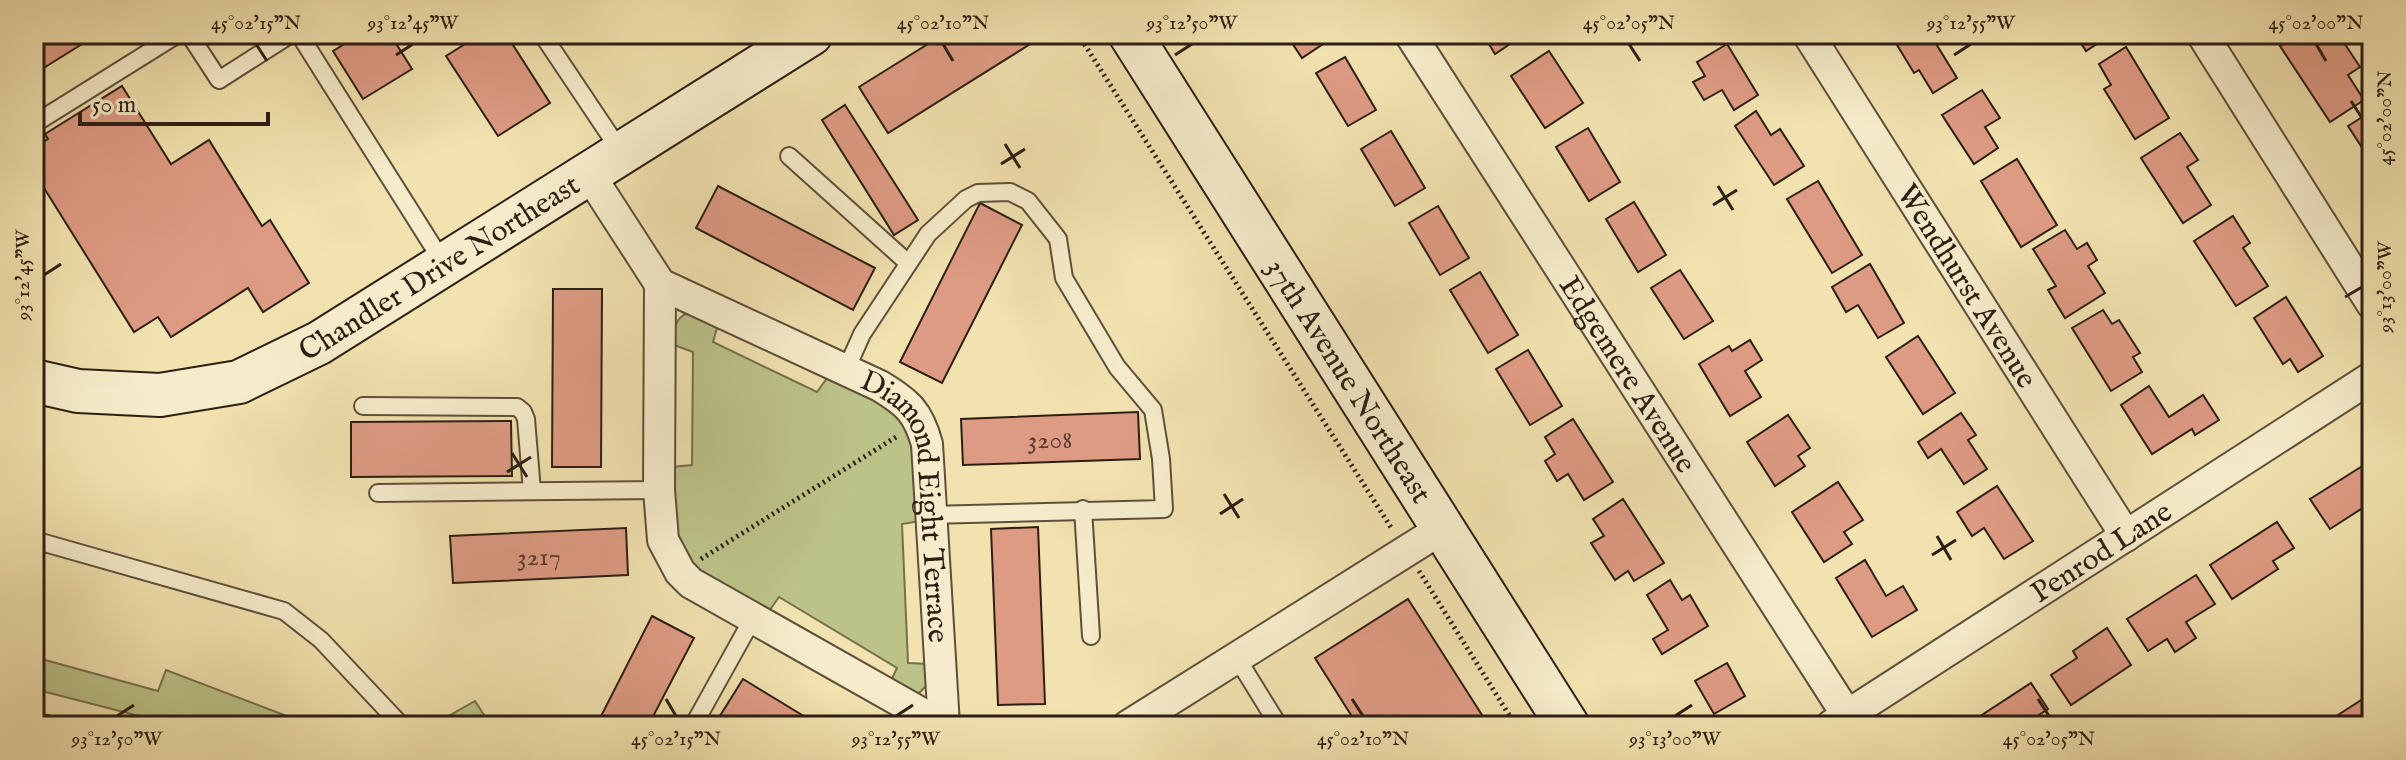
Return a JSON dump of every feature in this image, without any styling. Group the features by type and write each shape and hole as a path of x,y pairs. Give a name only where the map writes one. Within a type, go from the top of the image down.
{"street":[{"name":"Chandler Drive Northeast","path":"34,381 78,391 160,395 239,382 319,343 811,34"},
{"name":"37th Avenue Northeast","path":"1130,34 1568,726"},
{"name":"Edgemere Avenue","path":"1410,34 1839,721"},
{"name":"Wendhurst Avenue","path":"1808,34 2126,536"},
{"path":"2202,34 2372,304"},
{"path":"606,164 660,284"},
{"name":"Diamond Eight Terrace","path":"660,284 880,386 906,402 921,422 927,444 944,726 691,583 680,572 663,540 659,490 660,284"},
{"name":"Penrod Lane","path":"1839,721 2372,377"},
{"path":"1128,726 1443,528"}],"lane":[{"path":"34,124 178,34"},
{"path":"189,34 219,80 291,34"},
{"path":"299,34 445,265"},
{"path":"542,34 606,164"},
{"path":"789,156 908,263"},
{"path":"846,370 862,334 928,234 966,199 978,193 1010,192 1028,201 1058,239 1064,278 1117,367 1153,410 1161,459 1164,509 929,515"},
{"path":"363,406 517,407 526,419 532,491"},
{"path":"378,493 659,490"},
{"path":"1083,509 1091,636"},
{"path":"34,540 284,611 321,640 402,726"},
{"path":"693,726 753,618"},
{"path":"1237,658 1279,726"}],"path":[{"path":"1078,34 1392,529"},
{"path":"680,572 921,422"},
{"path":"1425,580 1516,726"}],"green space":[{"path":"688,313 719,321 713,342 817,392 830,374 884,401 911,431 921,521 902,524 908,663 929,664 927,685 917,695 889,685 897,668 779,597 767,614 700,575 677,541 672,467 692,465 693,352 674,345 674,335 677,322"},
{"path":"34,657 158,691 166,670 313,726 178,726 34,689"},
{"path":"475,701 491,726 431,726"}],"building":[{"path":"44,34 98,34 34,74 34,40"},
{"path":"361,34 390,34 412,69 363,99 333,51"},
{"path":"481,34 506,34 550,103 498,136 446,56"},
{"path":"944,34 1027,34 1032,43 888,133 859,87"},
{"path":"1286,34 1329,34 1332,38 1302,58"},
{"path":"1483,34 1525,34 1495,54"},
{"path":"1903,34 1930,34 1957,78 1933,93 1919,70 1914,73 1894,40"},
{"path":"2075,34 2112,34 2086,51"},
{"path":"2299,34 2322,34 2328,42 2339,35 2360,67 2348,75 2364,100 2330,122 2280,46"},
{"path":"1727,44 1758,95 1734,110 1722,90 1704,100 1693,82 1705,76 1697,62"},
{"path":"2126,47 2169,118 2135,139 2104,89 2111,85 2099,64"},
{"path":"1549,51 1583,103 1545,128 1511,76"},
{"path":"1345,57 1376,110 1348,126 1316,73"},
{"path":"122,86 171,164 209,140 262,226 270,220 309,283 263,312 248,288 171,337 158,317 134,332 34,172 34,148 48,139 45,134"},
{"path":"1982,90 2000,118 1985,127 1998,148 1974,164 1942,115"},
{"path":"845,105 918,220 894,235 822,120"},
{"path":"1756,111 1771,135 1780,129 1804,166 1774,185 1735,126"},
{"path":"2372,111 2372,163 2348,126"},
{"path":"1588,128 1620,182 1589,201 1556,147"},
{"path":"1391,131 1425,188 1395,206 1361,149"},
{"path":"2180,133 2198,160 2187,167 2211,205 2183,223 2141,158"},
{"path":"2017,159 2057,225 2021,247 1981,181"},
{"path":"1818,181 1862,255 1832,273 1787,199"},
{"path":"718,186 875,268 853,310 696,228"},
{"path":"1634,202 1666,255 1638,272 1606,219"},
{"path":"980,203 1022,225 942,383 900,362"},
{"path":"1438,206 1469,258 1440,275 1409,223"},
{"path":"2233,216 2250,243 2243,248 2268,286 2236,306 2194,241"},
{"path":"2065,230 2077,249 2087,243 2097,260 2088,266 2105,293 2065,318 2048,290 2056,286 2033,249"},
{"path":"1870,264 1904,323 1878,338 1858,305 1846,312 1832,287"},
{"path":"1680,270 1713,321 1684,339 1651,288"},
{"path":"1480,272 1518,335 1488,353 1450,290"},
{"path":"553,289 602,289 601,467 552,467"},
{"path":"2286,297 2323,356 2298,372 2290,359 2283,364 2254,318"},
{"path":"2103,310 2112,324 2119,320 2140,353 2133,357 2142,372 2111,391 2072,328"},
{"path":"1918,336 1955,393 1923,414 1886,357"},
{"path":"1750,340 1762,360 1745,371 1761,397 1730,416 1699,364 1729,346 1732,351"},
{"path":"1528,350 1562,406 1530,425 1496,369"},
{"path":"2149,386 2169,417 2203,395 2219,420 2195,435 2192,429 2152,454 2121,405"},
{"path":"1138,412 1140,459 963,465 961,419"},
{"path":"1961,413 1976,435 1968,440 1987,469 1964,484 1941,449 1928,458 1918,442"},
{"path":"1788,415 1810,448 1798,456 1805,466 1775,486 1747,442"},
{"path":"1573,419 1613,482 1584,500 1568,474 1557,481 1545,461 1555,454 1545,437"},
{"path":"511,421 512,476 351,477 351,422"},
{"path":"2372,460 2372,502 2330,529 2310,499"},
{"path":"1838,482 1863,520 1844,532 1852,544 1824,562 1792,512"},
{"path":"1997,486 2033,541 2004,559 1984,528 1972,536 1957,512"},
{"path":"1623,499 1664,563 1634,581 1628,571 1615,580 1591,543 1604,536 1593,519"},
{"path":"2277,522 2294,548 2273,561 2278,569 2232,599 2210,565"},
{"path":"1038,527 1045,704 998,705 991,529"},
{"path":"626,528 628,575 453,583 450,536"},
{"path":"1865,560 1886,596 1903,586 1917,610 1872,637 1836,578"},
{"path":"2196,575 2215,604 2186,622 2196,638 2175,652 2167,639 2148,651 2127,619"},
{"path":"1670,580 1682,600 1690,595 1708,626 1662,654 1653,639 1668,630 1647,595"},
{"path":"1408,599 1489,726 1358,726 1315,658"},
{"path":"652,616 694,638 648,726 596,726"},
{"path":"2107,628 2131,665 2071,705 2051,675 2077,658 2073,651"},
{"path":"1727,663 1745,696 1714,714 1695,681"},
{"path":"743,679 820,726 730,726 718,719"},
{"path":"2031,683 2048,709 2022,726 1965,726"},
{"path":"2372,693 2372,726 2321,726"}],"railway":[{"path":"34,715 76,726"}]}
